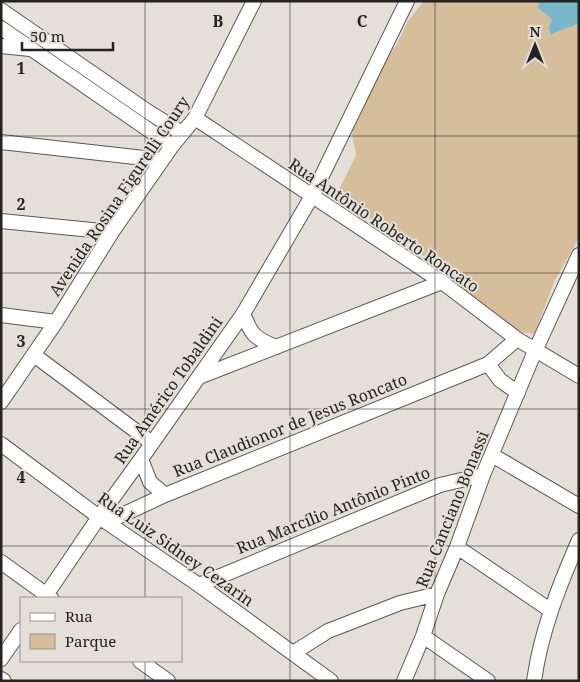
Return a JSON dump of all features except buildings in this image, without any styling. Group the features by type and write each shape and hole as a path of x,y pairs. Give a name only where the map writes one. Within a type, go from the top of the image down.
{"street":[{"name":"Avenida Rosina Figurelli Coury","path":"1,402 56,322 112,232 172,146 194,118 254,1"},
{"name":"Rua Américo Tobaldini","path":"47,597 103,519 141,459 242,314 312,196 407,1"},
{"path":"1,10 182,133"},
{"path":"1,28 172,146"},
{"path":"1,46 32,49"},
{"name":"Rua Antônio Roberto Roncato","path":"194,118 442,282 517,339 579,376"},
{"path":"1,142 162,160"},
{"path":"1,222 112,232"},
{"name":"Rua Canciano Bonassi","path":"404,681 457,547 483,475 535,351 579,255"},
{"path":"199,377 442,282"},
{"path":"242,314 252,334 260,341 276,347"},
{"path":"1,315 56,322"},
{"name":"Rua Claudionor de Jesus Roncato","path":"103,519 488,364 517,339"},
{"path":"34,355 152,443"},
{"path":"488,364 500,380 518,393"},
{"name":"Rua Luiz Sidney Cezarin","path":"1,444 331,681"},
{"path":"492,455 579,506"},
{"path":"141,459 150,482 165,495"},
{"name":"Rua Marcílio Antônio Pinto","path":"199,585 440,485 483,475"},
{"path":"534,681 538,653 550,610 579,540"},
{"path":"457,547 550,610"},
{"path":"1,562 47,597"},
{"path":"293,653 328,631 400,603 437,594"},
{"path":"1,658 20,631"},
{"path":"422,636 488,681"},
{"path":"141,662 168,681"}],"green space":[{"path":"424,1 579,1 579,238 555,280 534,335 529,333 507,333 406,239 335,198 356,155 352,134 355,109 363,92 397,44 408,21"}],"water":[{"path":"540,1 579,1 579,22 551,35 549,28 552,19 538,8"}]}
